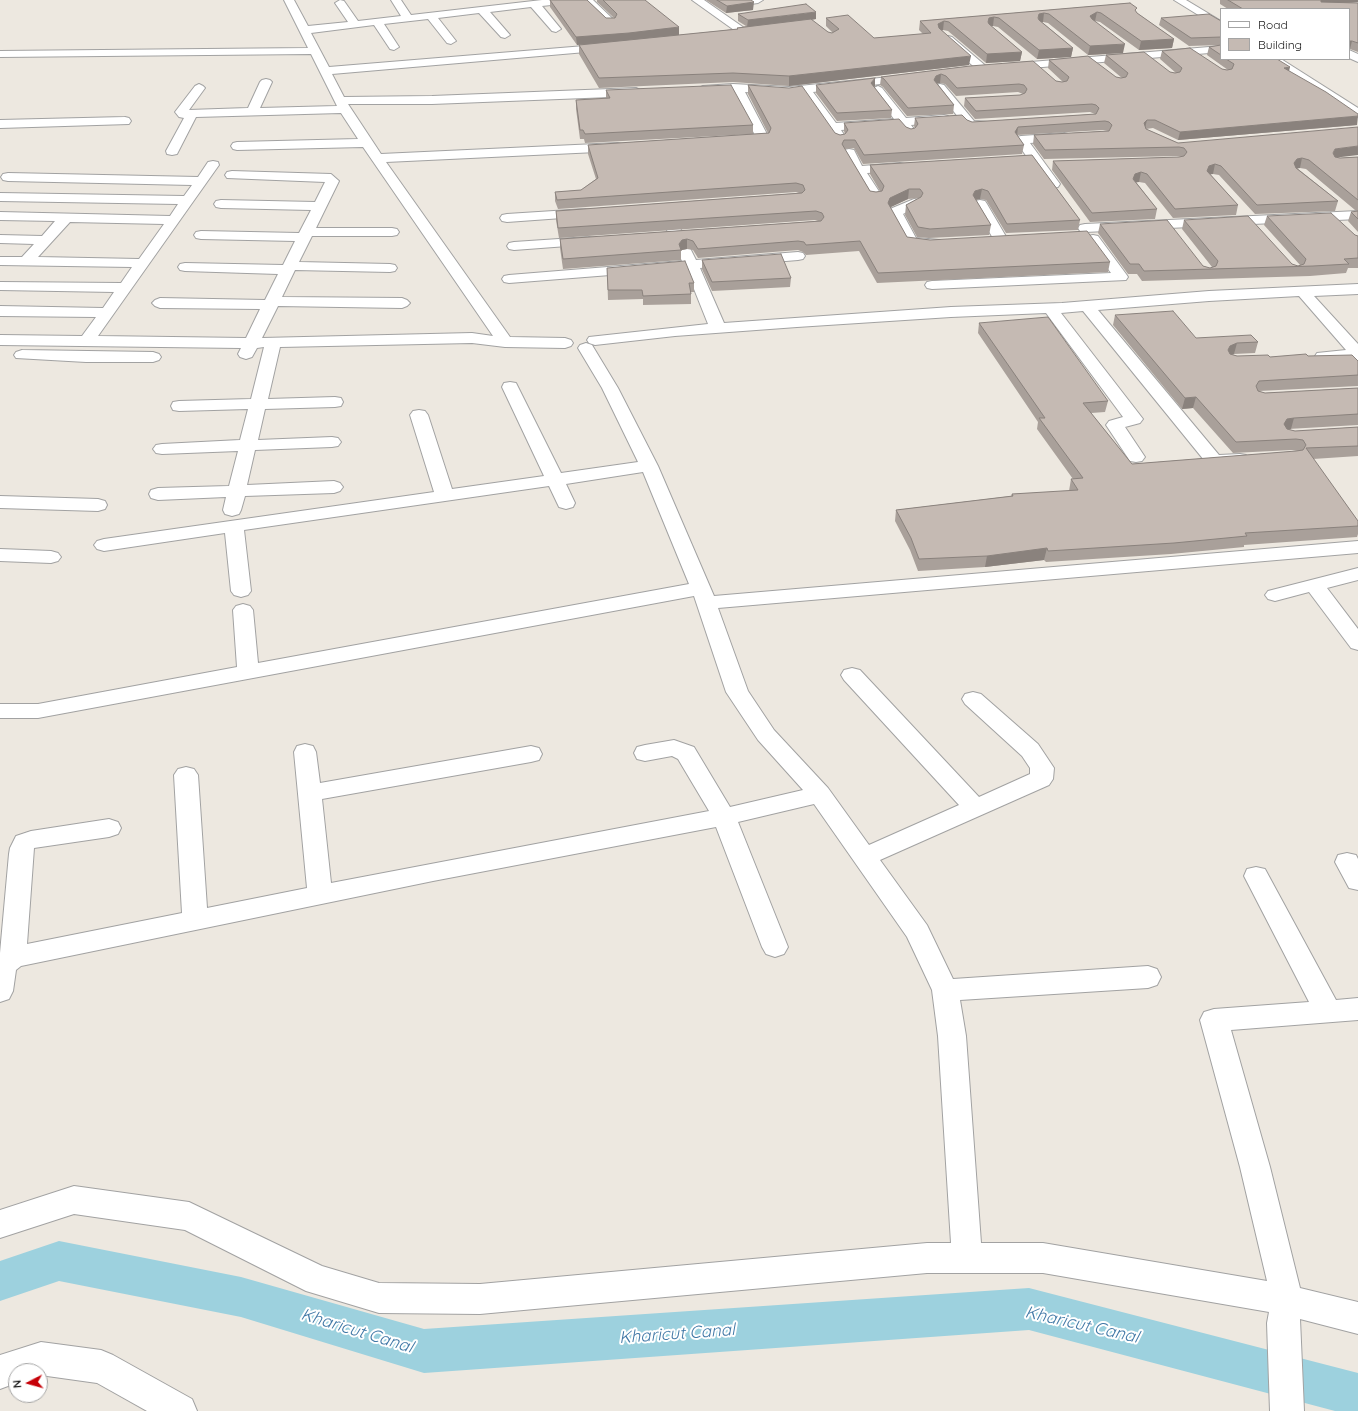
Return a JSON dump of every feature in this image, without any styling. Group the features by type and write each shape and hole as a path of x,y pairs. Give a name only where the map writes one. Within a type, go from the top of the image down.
{"street":[{"path":"289,0 343,105 506,342"},
{"path":"396,0 408,18"},
{"path":"451,0 462,12"},
{"path":"304,30 482,10 512,3 534,4 569,0"},
{"path":"586,0 611,22"},
{"path":"697,0 725,18 746,35 716,35"},
{"path":"708,7 758,0"},
{"path":"1179,0 1220,25"},
{"path":"340,3 355,24"},
{"path":"534,4 556,28"},
{"path":"482,10 505,35"},
{"path":"430,16 451,41"},
{"path":"725,18 739,16"},
{"path":"377,22 394,48"},
{"path":"942,34 984,69"},
{"path":"1175,44 1208,62"},
{"path":"308,64 323,68 622,46"},
{"path":"1125,47 1156,64"},
{"path":"969,70 1220,49"},
{"path":"0,54 315,50"},
{"path":"1073,50 1102,69"},
{"path":"1022,55 1044,73"},
{"path":"1275,60 1358,113"},
{"path":"1296,60 1326,79"},
{"path":"693,90 736,88 788,91 806,90 923,76"},
{"path":"252,112 266,82"},
{"path":"940,87 967,122 981,137"},
{"path":"199,88 181,112 183,114 252,112 447,99 646,92"},
{"path":"724,140 763,138 736,88"},
{"path":"806,90 842,142"},
{"path":"878,90 911,134"},
{"path":"1334,98 1352,95"},
{"path":"952,102 967,101"},
{"path":"172,151 192,114"},
{"path":"0,124 125,121"},
{"path":"832,127 903,122 967,122 1001,124"},
{"path":"1062,196 1020,140 1080,136"},
{"path":"237,146 368,143"},
{"path":"379,158 632,146"},
{"path":"849,153 875,196"},
{"path":"1019,159 1054,164"},
{"path":"87,341 200,181 213,165"},
{"path":"858,170 912,166"},
{"path":"232,175 326,177 332,182 248,350"},
{"path":"8,177 200,181"},
{"path":"0,197 187,200"},
{"path":"1335,202 1355,215"},
{"path":"221,204 320,206"},
{"path":"914,204 895,212 911,242 929,244 950,242"},
{"path":"980,204 1001,240"},
{"path":"664,208 692,266 718,328"},
{"path":"1239,209 1260,231"},
{"path":"507,218 601,212"},
{"path":"1158,212 1178,236"},
{"path":"932,285 1121,277 1084,233 1076,215"},
{"path":"1084,233 1168,224 1355,215"},
{"path":"0,216 173,220"},
{"path":"1333,217 1348,231"},
{"path":"26,261 66,218"},
{"path":"201,235 392,232"},
{"path":"662,236 692,234"},
{"path":"0,239 45,240"},
{"path":"986,240 1016,239"},
{"path":"514,246 600,240"},
{"path":"509,279 692,266 798,256"},
{"path":"0,261 142,263"},
{"path":"185,267 390,268"},
{"path":"0,286 124,288"},
{"path":"0,355 86,357 271,349 470,351 506,342 582,344 675,331 951,312 1087,306 1208,296 1358,289"},
{"path":"1303,292 1358,354"},
{"path":"160,303 402,303"},
{"path":"1087,306 1214,461 1253,458"},
{"path":"1050,308 1134,419 1115,425 1136,458"},
{"path":"0,311 107,313"},
{"path":"0,340 87,341 248,350"},
{"path":"582,344 610,388 650,466 703,595 737,692 766,735 820,794 918,932 945,990 952,1036 967,1258"},
{"path":"248,672 233,519 237,490 271,349"},
{"path":"1311,357 1358,354"},
{"path":"510,387 566,503"},
{"path":"179,406 335,402"},
{"path":"419,415 445,496"},
{"path":"162,449 332,442"},
{"path":"104,545 233,519 445,496 650,466"},
{"path":"158,494 334,487"},
{"path":"0,502 98,505"},
{"path":"0,711 38,711 248,672 703,595 1358,547"},
{"path":"0,555 51,557"},
{"path":"1275,595 1358,574"},
{"path":"1314,585 1358,643"},
{"path":"852,675 976,808"},
{"path":"864,857 1041,779 1042,768 1030,750 973,699"},
{"path":"645,753 674,748 686,753 724,817 776,947"},
{"path":"305,752 320,895"},
{"path":"309,793 531,754"},
{"path":"186,774 195,920"},
{"path":"0,991 3,966 13,957 320,895 724,817 820,794"},
{"path":"13,957 21,854 25,842 109,828"},
{"path":"1256,876 1328,1011"},
{"path":"945,990 1148,977"},
{"path":"1287,1411 1285,1311 1255,1167 1214,1020 1358,1009"},
{"path":"0,1224 74,1200 189,1216 317,1280 379,1298 480,1298 927,1258 1043,1258 1285,1311 1358,1318"},
{"path":"0,1372 41,1358 101,1367 180,1411"}],"building":[{"path":"550,0 587,0 606,18 615,18 617,14 603,0 645,0 679,27 576,37"},
{"path":"717,0 751,0 754,2 727,6"},
{"path":"1228,0 1321,0 1321,2 1358,3 1358,43 1350,41 1350,8 1241,8"},
{"path":"1130,3 1137,8 1135,10 1137,13 1174,39 1141,41 1101,13 1097,12 1090,16 1092,19 1125,44 1090,46 1049,14 1044,13 1039,14 1039,20 1073,48 1039,50 999,18 994,17 989,18 989,24 1022,52 987,54 949,22 944,21 938,24 939,28 971,56 789,76 733,73 599,78 579,45 738,29 737,28 811,19 828,32 832,33 839,29 826,18 848,15 874,38 931,33 920,21"},
{"path":"806,4 816,12 748,20 738,14"},
{"path":"1209,14 1220,20 1220,37 1191,38 1161,18"},
{"path":"1220,45 1220,54 1209,47"},
{"path":"1190,48 1222,69 1227,70 1232,69 1234,64 1228,60 1279,60 1290,67 1284,68 1326,92 1358,114 1358,116 1180,132 1155,120 1147,120 1144,123 1146,129 1178,143 1358,127 1358,146 1335,149 1333,153 1335,157 1340,158 1358,157 1358,200 1309,160 1302,158 1297,159 1294,163 1296,168 1338,201 1257,205 1221,166 1215,164 1209,166 1207,171 1238,205 1175,209 1147,174 1141,172 1135,174 1133,179 1157,209 1092,213 1053,161 1179,157 1184,156 1187,152 1184,148 1179,147 1045,150 1034,135 1109,131 1112,125 1105,121 1018,127 1015,132 1024,145 864,155 855,140 844,140 842,144 870,191 876,192 882,191 884,186 870,165 1032,155 1080,220 1007,224 988,191 982,189 975,191 973,195 991,225 930,229 918,227 906,205 921,197 923,193 920,189 909,189 890,198 888,203 907,237 930,240 1087,231 1110,262 878,273 860,241 806,245 804,242 798,241 698,249 693,241 687,239 682,240 679,244 681,250 563,259 560,239 821,221 824,217 822,213 816,211 558,228 556,211 802,193 805,190 803,185 796,183 557,200 555,192 581,190 598,178 588,145 769,133 771,128 748,85 789,88 802,86 835,133 840,135 845,134 848,130 844,123 899,119 906,127 911,129 915,128 918,124 915,118 962,115 967,120 972,122 1096,114 1099,108 1092,104 976,111 965,98 1020,95 1025,93 1027,89 1024,85 1019,84 957,88 946,76 941,74 936,76 934,80 954,105 908,108 881,77 970,66 1033,61 1056,81 1062,82 1067,81 1069,77 1049,60 1088,56 1116,77 1121,78 1126,77 1128,73 1106,55 1144,52 1170,72 1180,72 1182,68 1162,51"},
{"path":"875,78 871,83 892,110 837,113 816,85"},
{"path":"731,85 753,125 585,134 583,130 580,130 576,100 610,98 606,90"},
{"path":"1358,211 1358,219 1351,212"},
{"path":"1331,213 1358,236 1358,258 1344,259 1349,264 1313,266 1144,271 1139,264 1130,264 1100,224 1167,220 1203,266 1210,268 1216,266 1218,261 1184,220 1248,216 1292,264 1298,266 1304,264 1306,259 1267,216"},
{"path":"781,254 791,278 712,282 702,260"},
{"path":"685,261 694,283 689,283 691,294 643,296 642,290 608,290 607,268"},
{"path":"1173,311 1196,338 1251,335 1258,342 1237,343 1230,346 1228,350 1230,354 1237,356 1268,355 1270,357 1306,354 1308,356 1352,355 1358,361 1358,375 1259,381 1256,386 1258,391 1265,393 1358,388 1358,414 1294,418 1287,419 1284,424 1287,429 1295,431 1358,427 1358,446 1306,448 1358,521 1358,526 1245,533 1247,536 1174,543 1048,551 1047,548 987,556 919,559 911,538 896,510 1013,496 1012,494 1078,490 1071,479 1083,478 1039,418 1045,418 979,323 1048,317 1108,401 1083,403 1132,464 1303,450 1306,445 1303,440 1296,439 1236,442 1196,397 1185,398 1115,315"}],"waterway":[{"name":"Kharicut Canal","path":"0,1281 59,1261 241,1297 424,1351 1029,1309 1358,1395"}]}
